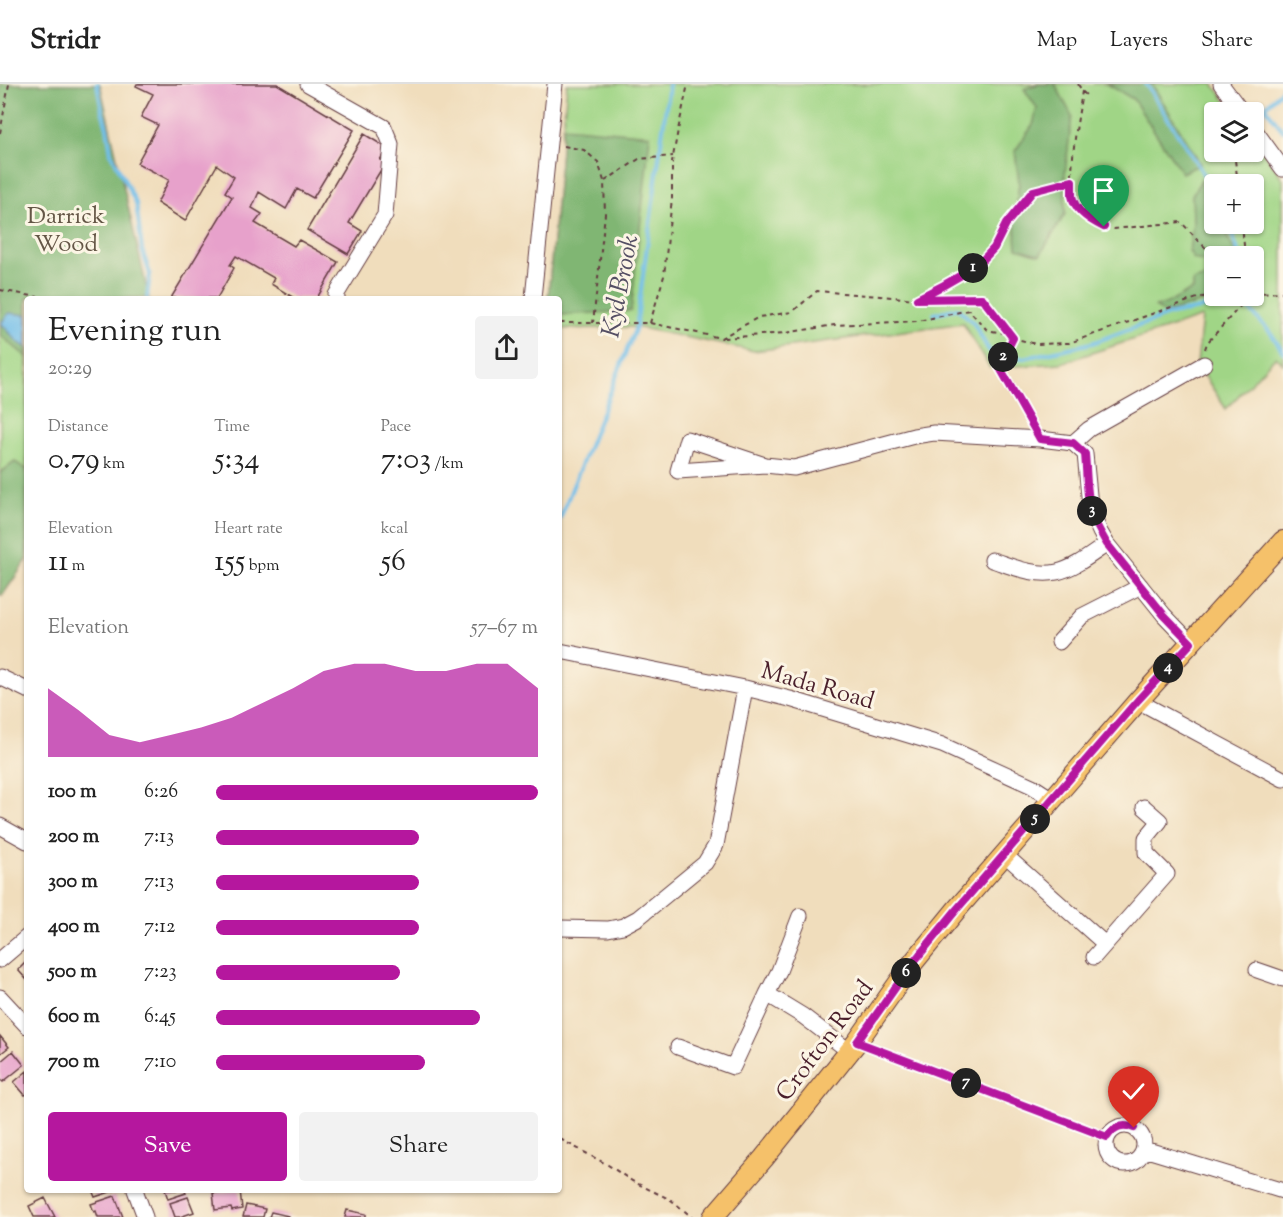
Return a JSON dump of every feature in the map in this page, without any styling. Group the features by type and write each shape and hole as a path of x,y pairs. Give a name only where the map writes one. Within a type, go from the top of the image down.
{"main road":[{"name":"Crofton Road","path":"713,1217 764,1158 853,1046 912,964 1004,854 1138,700 1283,541"}],"street":[{"path":"308,84 384,127 391,144 385,214 336,296"},
{"path":"533,296 555,84"},
{"path":"1221,84 1234,102"},
{"path":"1264,143 1283,169"},
{"path":"1073,443 1089,429 1204,364"},
{"path":"765,465 687,439 678,471 765,465 794,468 914,436 934,434 1040,439 1073,443 1085,454 1090,505 1107,544 1164,615 1191,643"},
{"path":"992,560 1024,569 1056,572 1073,566 1107,544"},
{"path":"1059,642 1083,616 1140,586"},
{"name":"Mada Road","path":"562,651 790,699 942,745 1032,786 1052,798"},
{"path":"0,677 24,689"},
{"path":"562,928 608,929 624,926 638,918 705,863 716,845 745,688"},
{"path":"1138,700 1283,779"},
{"path":"1094,957 1167,874 1146,853 1146,838 1160,821 1144,807"},
{"path":"0,826 24,839"},
{"path":"1004,854 1105,944"},
{"path":"678,1047 733,1067 779,971 800,916"},
{"path":"0,960 24,940"},
{"path":"1257,970 1283,979"},
{"path":"767,994 853,1046"},
{"path":"0,997 24,1023"},
{"path":"1128,1125 1139,1131 1145,1143 1142,1155 1137,1160 1126,1164 1119,1163 1109,1156 1106,1150 1107,1137 1116,1128 1128,1125"},
{"path":"1144,1149 1283,1191"},
{"path":"136,1193 145,1217"}],"path":[{"path":"0,133 9,84"},
{"path":"650,322 664,276 672,198 673,156 688,84"},
{"path":"1078,84 1089,98"},
{"path":"1082,91 1072,159 1072,198 1079,209 1094,223 1114,229 1181,222 1204,246"},
{"path":"549,143 584,150 598,162 604,181 605,214 593,323"},
{"path":"604,181 639,159 673,156"},
{"path":"917,299 977,266 994,248 1006,224 1033,191 1072,181"},
{"path":"0,290 32,296"},
{"path":"721,338 759,316 792,312 817,291 917,299 982,298 1013,338 1036,344 1069,343 1204,297"},
{"path":"1264,293 1283,292"},
{"path":"1204,364 1204,350 1207,344 1240,306"},
{"path":"562,323 650,322 721,338 785,333 835,325 918,321 969,310 987,330 1010,334"},
{"path":"1013,338 999,366 1040,439"},
{"path":"853,1046 1107,1137"},
{"path":"562,1140 632,1181 671,1200 692,1217"}],"green space":[{"name":"Darrick Wood","path":"0,84 100,84 149,296 24,296 24,355 0,335"},
{"path":"567,84 1213,84 1226,102 1204,102 1204,162 1264,162 1264,153 1283,179 1283,364 1276,356 1226,409 1197,364 1202,317 1061,363 990,368 963,323 754,351 636,327 562,329 562,296 548,296"},
{"path":"1038,84 1055,84 1072,116 1065,173 1065,214 1040,255 1017,248 1015,220 1019,182 1015,151 1033,125 1037,108 1024,89"},
{"path":"1107,84 1152,84 1201,164 1182,173 1133,99"},
{"path":"563,127 650,135 631,311 562,315 562,296 548,296"},
{"path":"1201,180 1204,183 1204,234 1228,234 1227,237 1232,246 1204,246 1204,262 1194,259 1189,251 1193,223 1192,195"},
{"path":"1204,278 1204,302 1165,313 1155,307 1170,302 1193,289 1193,281"},
{"path":"0,335 24,355 24,468 15,462 0,473"},
{"path":"15,462 24,468 24,564 2,596 0,595 0,473"}],"water":[{"path":"9,313 24,315 24,346 18,342 1,323"}],"building":[{"path":"137,84 277,84 354,130 313,198 297,189 286,209 259,192 252,208 262,214 255,223 294,246 299,240 338,262 318,296 291,296 271,284 274,278 236,256 230,265 234,268 218,296 172,296 232,197 225,192 234,177 217,165 185,221 157,203 169,180 137,163 158,125 141,117 153,94 136,86"},
{"path":"364,134 387,148 380,160 385,163 349,223 362,231 348,254 307,230"},
{"path":"24,964 24,977 18,970"},
{"path":"0,1036 9,1047 0,1054"},
{"path":"13,1051 24,1065 3,1082 0,1079 0,1062"},
{"path":"24,1074 24,1094 14,1082"},
{"path":"93,1193 107,1193 95,1197"},
{"path":"166,1193 186,1193 168,1199"},
{"path":"213,1193 240,1193 242,1209 215,1210"},
{"path":"115,1196 123,1217 98,1217 91,1204"},
{"path":"188,1197 194,1212 175,1217 170,1203"},
{"path":"45,1198 55,1217 34,1217 29,1206"},
{"path":"246,1205 265,1209 263,1217 243,1217"},
{"path":"347,1210 366,1214 366,1217 345,1217"},
{"path":"271,1212 289,1216 289,1217 269,1217"}],"waterway":[{"path":"97,84 111,153 136,203 142,250 150,274 147,296"},
{"name":"Kyd Brook","path":"562,514 636,327 669,84"},
{"path":"1146,84 1204,176"},
{"path":"1283,87 1266,106 1283,131"},
{"path":"1232,234 1236,246"},
{"path":"934,314 957,308 973,322 988,349 995,356 1024,358 1092,343 1171,314 1207,306"},
{"path":"1247,307 1271,333 1283,352"}],"route":[{"path":"1104,227 1094,223 1079,209 1072,198 1072,181 1033,191 1006,224 994,248 977,266 917,299 982,298 1013,338 999,366 1040,439 1073,443 1085,454 1090,505 1100,532 1164,615 1191,643 1138,700 957,909 912,964 857,1042 1107,1137 1116,1128 1128,1125 1134,1128"}]}
